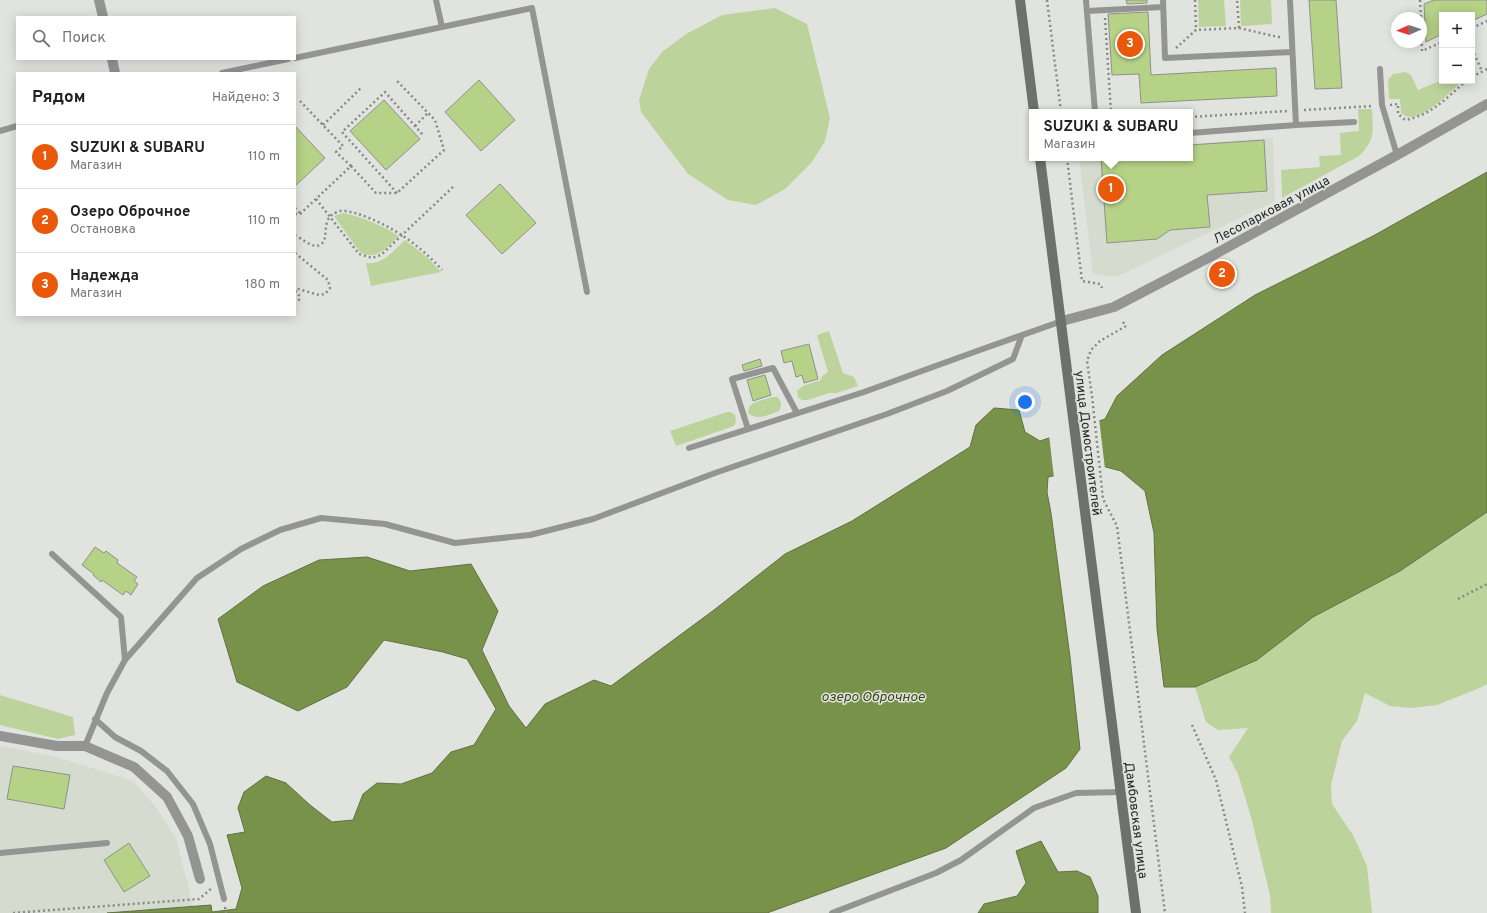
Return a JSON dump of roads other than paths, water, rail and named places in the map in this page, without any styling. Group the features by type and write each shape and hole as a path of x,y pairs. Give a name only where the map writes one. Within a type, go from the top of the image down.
{"main road":[{"path":"1020,0 1034,109"},
{"name":"улица Домостроителей","path":"1040,161 1062,322 1112,730"},
{"name":"Дамбовская улица","path":"1112,730 1136,913"}],"street":[{"path":"99,0 103,16"},
{"path":"112,60 115,72"},
{"name":"Лесопарковая улица","path":"1062,322 1114,307 1206,259 1487,104"},
{"path":"0,736 57,746 85,746 134,767 167,797 188,836 200,879"}],"lane":[{"path":"436,0 442,27"},
{"path":"1086,0 1095,109"},
{"path":"1290,0 1296,124"},
{"path":"1087,10 1104,10 1163,3 1166,58 1292,52"},
{"path":"296,58 532,8 587,292"},
{"path":"227,72 283,60"},
{"path":"1380,69 1382,105 1397,155"},
{"path":"1193,133 1296,124 1354,122"},
{"path":"0,131 16,126"},
{"path":"690,448 864,392 1062,322"},
{"path":"85,746 95,718 125,660 197,578 241,549 280,530 321,518 385,524 455,543 530,535 593,519 715,473 887,414 947,391 1012,360 1022,335"},
{"path":"748,429 732,379 774,368 796,413"},
{"path":"52,554 121,617 125,660"},
{"path":"95,718 115,737 141,751 167,771 193,804 210,844 224,899"},
{"path":"832,913 936,873 961,860 1034,808 1076,793 1121,792"},
{"path":"0,853 107,843"}],"water":[{"name":"озеро Оброчное","path":"1487,172 1487,512 1400,571 1313,617 1257,660 1195,687 1164,687 1157,629 1154,533 1145,491 1121,471 1102,466 1048,477 1047,492 1070,657 1080,749 1066,768 946,848 767,913 107,913 211,905 212,912 236,909 242,888 227,835 245,832 238,808 244,792 266,776 286,783 310,805 332,822 353,820 363,794 377,783 401,784 432,773 451,752 474,745 496,709 467,659 443,652 384,640 347,687 298,711 237,682 218,619 263,586 319,560 367,557 410,571 471,564 498,611 482,650 509,706 526,728 545,704 594,680 611,686 714,610 785,554 852,521 970,447 976,425 994,408 1019,410 1025,432 1040,441 1105,419 1117,396 1162,355 1255,295 1373,236"},
{"path":"1041,841 1058,872 1077,871 1090,877 1098,896 1098,913 978,913 984,904 1017,896 1026,883 1016,851"}],"place":[{"name":"Надежда","path":"1130,44"},
{"name":"SUZUKI & SUBARU","path":"1111,189"},
{"name":"Озеро Оброчное","path":"1222,274"}]}
